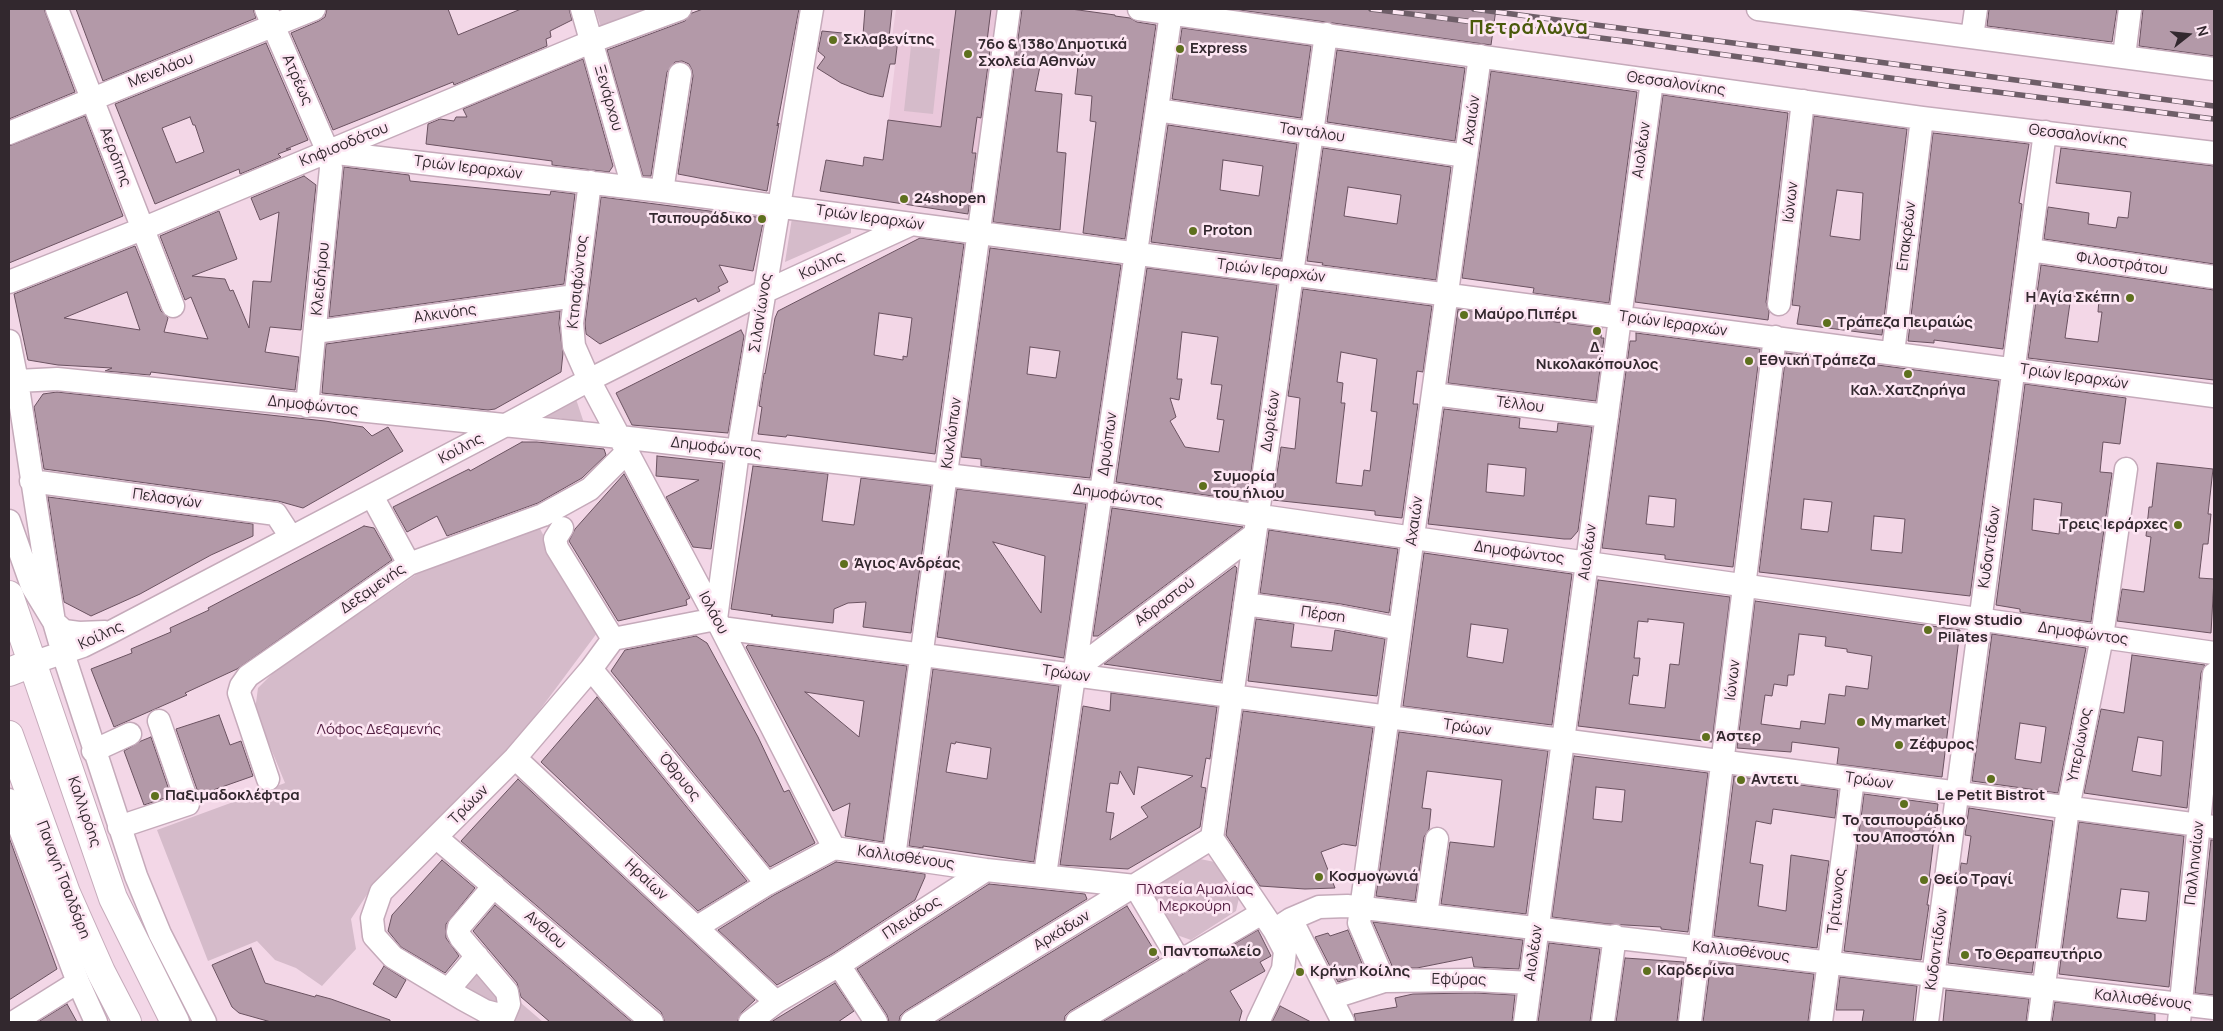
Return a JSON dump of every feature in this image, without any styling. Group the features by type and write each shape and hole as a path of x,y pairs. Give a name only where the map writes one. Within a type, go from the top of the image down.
{"main road":[{"name":"Καλλιρόης","path":"9,595 20,667 113,898 175,1022"},
{"name":"Παναγή Τσαλδάρη","path":"9,735 66,892 101,972 127,1022"}],"street":[{"name":"Αερόπης","path":"57,9 173,306"},
{"name":"Μενελάου","path":"9,133 92,99 269,17 314,9"},
{"name":"Ξενάρχου","path":"582,9 634,187"},
{"name":"Κηφισοδότου","path":"9,282 142,229 592,42 680,9"},
{"name":"Σιλανίωνος","path":"718,623 738,451 812,9"},
{"name":"Κυκλώπων","path":"894,857 1009,9"},
{"name":"Θεσσαλονίκης","path":"1139,9 1922,118 2214,153"},
{"path":"1758,9 1811,12 1972,37 2214,69"},
{"path":"1972,37 1976,9"},
{"path":"2124,56 2130,9"},
{"name":"Δρυόπων","path":"1045,875 1172,13"},
{"name":"Ατρέως","path":"269,17 328,152"},
{"name":"Δωριέων","path":"1212,838 1326,34"},
{"name":"Αχαιών","path":"1384,981 1359,923 1480,56"},
{"path":"662,191 680,74"},
{"name":"Αιολέων","path":"1525,1022 1652,81"},
{"name":"Ιώνων","path":"1779,304 1803,101"},
{"name":"Ταντάλου","path":"1158,110 1466,156"},
{"name":"Επακρέων","path":"1893,353 1922,118"},
{"name":"Κυδαντίδων","path":"1927,1022 2045,132"},
{"name":"Τριών Ιεραρχών","path":"328,152 634,187 2214,396"},
{"name":"Κλειδήμου","path":"307,406 330,193 331,168 328,152"},
{"name":"Κτησιφώντος","path":"588,380 574,346 572,323 590,182"},
{"name":"Κοίλης","path":"20,667 62,653 111,632 372,496 588,380 764,292 912,224"},
{"name":"Φιλοστράτου","path":"2030,250 2214,277"},
{"name":"Αλκινόης","path":"315,332 575,296"},
{"name":"Ιώνων","path":"1690,1022 1775,338"},
{"name":"Καλλιρόης","path":"9,341 17,381 54,622 62,653 119,827 160,934 205,1022"},
{"name":"Δημοφώντος","path":"17,381 57,378 504,426 624,444 738,451 1101,493 1257,524 1413,538 2214,653"},
{"name":"Ιολάου","path":"588,380 624,444 834,848"},
{"name":"Τέλλου","path":"1433,394 1607,416"},
{"name":"Δεξαμενής","path":"268,779 239,693 240,686 248,676 409,564 543,515 590,489 624,444"},
{"name":"Υπερίωνος","path":"2038,1022 2068,808 2102,637 2126,469"},
{"name":"Πελασγών","path":"31,481 276,514 291,537"},
{"path":"372,496 409,564"},
{"name":"Καλλιρόης","path":"9,521 32,586 54,622"},
{"name":"Αδραστού","path":"1074,672 1257,524"},
{"path":"562,528 555,538 557,548 613,639"},
{"name":"Πέρση","path":"1245,604 1338,617 1400,629"},
{"path":"54,622 64,631 79,633 111,632"},
{"name":"Τρώων","path":"477,956 507,992 509,1004 504,1016 485,1011 393,957 374,936 372,918 381,892 515,758 591,669 613,639 718,623 921,655 1074,672 1232,696 2206,826"},
{"name":"Όθρυος","path":"591,669 767,884"},
{"name":"Παλληναίων","path":"2180,1013 2206,826 2214,674"},
{"path":"119,827 188,804 159,721"},
{"path":"93,751 130,734"},
{"name":"Ηραίων","path":"515,758 776,1002"},
{"name":"Τρίτωνος","path":"1821,1022 1852,779"},
{"name":"Παναγή Τσαλδάρη","path":"9,800 78,982 96,1022"},
{"name":"Ανθίου","path":"437,838 652,1022"},
{"path":"1212,838 1276,921 1331,998 1343,1022"},
{"name":"Αρκάδων","path":"912,1022 1212,838"},
{"path":"1426,915 1437,839"},
{"path":"697,927 767,884 834,848"},
{"name":"Καλλισθένους","path":"834,848 986,870 1136,886"},
{"name":"Πλειάδος","path":"750,1022 776,1002 839,966 986,870"},
{"path":"448,990 477,956 461,938 458,932 459,927 494,886"},
{"path":"1136,886 1180,962"},
{"name":"Καλλισθένους","path":"1276,921 1319,907 1347,906 1538,929 1614,936 1699,948 1829,961 2042,988 2180,1013 2214,1008"},
{"path":"1077,1022 1180,962 1276,921"},
{"path":"1258,1022 1283,969 1285,951 1276,921"},
{"path":"1603,1022 1614,936"},
{"path":"839,966 876,1022"},
{"name":"Εφύρας","path":"1331,998 1384,981 1475,980 1530,984"},
{"path":"14,1022 78,982"}],"shaded area":[{"path":"896,9 1000,9 981,154 886,142 898,39 892,38"}],"green space":[{"path":"595,9 664,9 602,30"},
{"path":"911,46 940,49 933,114 904,111"},
{"path":"792,218 851,224 851,233 785,262"},
{"path":"575,396 585,426 560,418 534,417"},
{"name":"Λόφος Δεξαμενής","path":"539,527 597,633 504,758 368,893 351,919 356,949 322,986 296,968 275,960 257,941 208,961 157,830 285,783 255,710 258,688 275,671 417,574"},
{"name":"Πλατεία Αμαλίας Μερκούρη","path":"1200,859 1215,862 1239,898 1236,911 1191,940 1174,934 1152,897 1158,881"},
{"path":"469,951 514,997 543,1022 507,1022 444,981"}],"building":[{"path":"9,9 44,9 75,92 9,119"},
{"path":"76,9 253,9 256,18 103,81"},
{"path":"327,9 448,9 458,35 521,9 569,9 572,20 550,31 551,37 546,39 547,46 454,85 453,82 333,130 291,33 325,17"},
{"path":"703,9 799,9 767,191 678,174 693,76 689,64 682,61 675,62 667,72 651,176 643,176 607,50 685,21 692,13"},
{"path":"865,9 892,9 889,38 898,39 895,64 890,64 883,97 869,94 841,83 817,68 825,57 818,51 822,31 863,35"},
{"path":"956,9 991,9 986,49 990,50 981,118 977,117 972,153 976,153 968,214 820,191 826,160 863,166 864,157 883,160 888,120 941,127"},
{"path":"1022,9 1071,9 1115,15 1130,18 1137,22 1156,25 1125,239 1083,233 1096,122 1090,121 1092,96 1075,94 1078,66 1041,61 1035,91 1062,94 1057,152 1066,153 1060,230 993,222"},
{"path":"1232,9 1496,9 1491,45"},
{"path":"1989,9 2117,9 2112,42 1987,26"},
{"path":"2143,9 2214,9 2214,56 2139,46"},
{"path":"1182,28 1311,46 1301,118 1172,99"},
{"path":"266,43 308,140 278,154 281,157 240,174 239,169 155,204 115,104","holes":["190,117 193,125 195,125 204,152 176,163 162,128"]},
{"path":"1337,50 1465,68 1455,141 1327,122"},
{"path":"583,59 613,166 609,172 552,165 552,161 426,144 428,124 440,119 454,121 456,117 467,117 463,109"},
{"path":"1491,71 1637,92 1609,303 1533,293 1534,288 1462,278"},
{"path":"1663,95 1788,113 1766,302 1769,312 1768,320 1635,302"},
{"path":"85,116 123,216 9,263 9,146"},
{"path":"1814,116 1907,129 1882,335 1797,324 1800,306 1792,305","holes":["1837,190 1863,193 1860,240 1830,236"]},
{"path":"1168,125 1297,144 1281,259 1151,242","holes":["1223,160 1263,166 1259,196 1220,190"]},
{"path":"1933,133 2029,144 2019,203 2022,204 2003,349 1934,340 1934,343 1908,341"},
{"path":"1323,148 1451,167 1436,280 1322,265 1323,263 1307,261","holes":["1348,187 1401,195 1397,224 1344,216"]},
{"path":"2061,148 2214,166 2214,264 2044,239 2048,207 2089,213 2088,224 2116,228 2118,217 2128,218 2131,192 2056,183"},
{"path":"344,167 409,175 410,181 550,195 551,191 575,194 564,284 329,317"},
{"path":"304,176 316,185 301,330 270,327 265,352 299,357 295,390 151,372 150,375 105,371 112,368 58,365 28,360 14,294 135,246 161,311 168,318 164,332 208,339 191,297 185,300 160,236 219,211 237,259 192,276 225,279 230,291 233,290 249,328 253,281 271,282 279,212 260,220 251,198","holes":["127,292 140,330 64,318"]},
{"path":"601,197 764,218 753,271 719,265 728,282 718,287 720,291 698,302 696,298 600,344 586,334 585,323"},
{"path":"920,238 964,244 935,454 787,435 786,437 758,434 762,407 759,406 764,373 778,311","holes":["879,313 912,318 907,357 903,356 903,360 874,355"]},
{"path":"990,248 1121,265 1090,478 981,466 981,459 961,457","holes":["1030,347 1060,351 1056,378 1027,374"]},
{"path":"2041,265 2214,290 2214,380 2028,358","holes":["2071,296 2099,299 2098,312 2102,312 2098,342 2065,338"]},
{"path":"1147,268 1277,285 1247,501 1116,482","holes":["1182,332 1218,337 1211,384 1222,385 1217,419 1224,420 1219,452 1185,447 1170,421 1176,417 1170,398 1179,400 1182,379 1177,379"]},
{"path":"1303,289 1432,306 1423,372 1417,371 1413,404 1418,404 1402,518 1375,515 1375,511 1273,500 1281,447 1295,449 1300,398 1288,396","holes":["1341,352 1377,359 1371,411 1377,412 1370,471 1364,470 1362,486 1336,483 1345,403 1341,403 1343,383 1337,382"]},
{"path":"1458,309 1602,328 1601,338 1604,338 1596,401 1448,383"},
{"path":"560,311 559,324 563,353 561,372 495,409 488,410 322,393 326,344"},
{"path":"741,330 744,336 728,433 632,425 616,393"},
{"path":"1636,333 1760,349 1733,567 1665,559 1665,555 1602,548 1630,341 1636,341","holes":["1649,496 1676,499 1674,527 1646,524"]},
{"path":"1786,353 1999,381 1970,596 1759,572","holes":["1804,499 1832,502 1828,532 1801,529","1874,516 1905,519 1902,553 1871,550"]},
{"path":"2025,384 2126,398 2120,444 2103,442 2100,472 2112,473 2091,622 2020,612 2020,609 1996,605","holes":["2034,499 2062,503 2059,534 2032,530"]},
{"path":"57,392 325,421 363,427 372,436 388,427 403,451 303,508 278,501 44,469 34,407 43,394"},
{"path":"1444,409 1520,418 1519,428 1557,432 1558,423 1592,427 1578,531 1571,539 1428,524","holes":["1488,464 1526,468 1524,496 1486,492"]},
{"path":"522,442 604,449 606,455 582,478 538,503 447,536 437,516 407,532 393,507 469,469 470,471"},
{"path":"657,456 723,463 711,549 693,547 666,497 699,480 656,476"},
{"path":"2157,463 2213,469 2208,514 2211,514 2208,544 2203,544 2199,578 2214,579 2211,633 2117,621 2122,589 2144,592 2151,537 2146,536 2149,507 2152,507"},
{"path":"753,466 828,474 822,521 854,525 861,478 931,486 911,633 863,627 866,602 848,603 834,609 833,623 731,609"},
{"path":"624,474 690,598 686,600 687,605 618,621 569,541 575,529"},
{"path":"957,489 1086,504 1064,658 937,637","holes":["993,542 1045,556 1041,613"]},
{"path":"48,497 253,524 253,536 211,555 140,594 91,616 64,602"},
{"path":"1112,508 1243,527 1098,636 1093,636"},
{"path":"364,526 374,528 392,560 237,669 185,693 187,695 114,727 91,669 132,653 131,649 171,632 170,628 209,610 208,608"},
{"path":"1269,530 1398,549 1389,613 1341,604 1260,593"},
{"path":"1424,553 1572,574 1552,725 1403,706","holes":["1471,624 1508,629 1503,663 1467,657"]},
{"path":"1235,566 1237,568 1221,681 1104,664"},
{"path":"1598,580 1730,597 1712,742 1578,726","holes":["1648,619 1684,623 1679,665 1670,664 1665,708 1629,704 1633,675 1638,676 1640,658 1634,658 1638,621 1648,622"]},
{"path":"1755,601 1960,630 1942,777 1837,764 1839,748 1792,742 1791,752 1737,748","holes":["1799,634 1826,637 1825,646 1847,649 1847,652 1872,656 1868,689 1846,686 1845,696 1829,694 1825,724 1801,721 1800,729 1761,724 1765,695 1772,696 1774,684 1787,686 1788,675 1794,675"]},
{"path":"1256,619 1294,624 1291,647 1332,651 1335,630 1385,639 1377,696 1248,681"},
{"path":"1992,634 2086,648 2058,793 1972,781","holes":["2020,723 2046,727 2041,763 2015,759"]},
{"path":"696,636 707,643 758,737 784,792 789,790 815,843 770,867 611,671 625,650"},
{"path":"748,645 907,666 883,842 845,836 850,803 833,811 746,647","holes":["805,692 864,701 859,737"]},
{"path":"2132,655 2205,665 2201,673 2187,808 2084,793 2101,709 2124,713","holes":["2138,737 2163,741 2161,776 2132,771"]},
{"path":"933,669 1059,686 1034,862 923,846 923,848 909,846","holes":["956,742 991,748 987,779 946,772 951,743 955,744"]},
{"path":"1111,693 1217,707 1210,759 1206,758 1201,787 1206,788 1200,827 1128,869 1060,865 1083,706 1110,711","holes":["1138,767 1193,776 1141,807 1148,817 1110,840 1114,813 1106,812 1110,783 1118,784 1120,771 1134,795"]},
{"path":"597,697 747,881 698,911 541,762"},
{"path":"1243,711 1373,728 1356,846 1343,844 1321,852 1335,888 1305,889 1260,886 1226,835"},
{"path":"219,715 230,745 241,741 253,776 199,795 176,729"},
{"path":"1399,732 1548,751 1526,914 1441,904 1450,842 1494,847 1502,780 1427,771 1422,808 1431,809 1429,829 1424,837 1415,901 1376,896"},
{"path":"151,737 171,796 144,805 124,751"},
{"path":"1574,756 1708,773 1688,932 1661,929 1661,927 1608,924 1552,917","holes":["1596,787 1625,790 1622,822 1593,819"]},
{"path":"1734,776 1838,790 1835,818 1773,809 1771,824 1756,821 1750,863 1763,865 1758,906 1786,911 1791,855 1829,861 1817,948 1714,936"},
{"path":"518,779 755,1000 742,1012 737,1022 665,1022 661,1012 461,841"},
{"path":"1864,794 1938,804 1929,879 1931,879 1927,905 1929,905 1921,960 1844,951"},
{"path":"1969,808 2053,821 2032,973 1948,963 1961,863 1967,864 1971,836 1965,835"},
{"path":"2079,822 2184,836 2169,987 2059,974","holes":["2121,889 2149,892 2146,921 2117,918"]},
{"path":"2211,840 2214,840 2214,995 2195,993"},
{"path":"9,841 57,969 9,1000"},
{"path":"442,860 475,888 446,924 446,938 459,956 445,973 401,947 388,931 392,915"},
{"path":"836,862 925,874 925,877 915,900 832,954 777,985 718,930 774,895"},
{"path":"989,884 1085,894 1087,899 905,1011 900,1016 899,1022 889,1022 887,1015 857,969"},
{"path":"495,905 632,1022 550,1022 521,997 517,983 473,931"},
{"path":"1127,906 1159,958 1070,1011 1065,1016 1064,1022 937,1022"},
{"path":"1373,922 1523,940 1519,969 1474,967 1472,957 1417,968 1393,968"},
{"path":"1258,930 1271,956 1260,962 1265,971 1230,991 1242,1011 1239,1022 1102,1022"},
{"path":"1348,930 1366,973 1338,982 1315,937 1328,933 1330,936"},
{"path":"1549,943 1600,949 1590,1022 1538,1022"},
{"path":"251,948 265,983 315,997 316,995 331,999 390,1020 390,1022 271,1022 239,1013 232,1007 212,965"},
{"path":"1625,958 1684,962 1677,1022 1616,1022"},
{"path":"1711,962 1814,974 1808,1022 1703,1022"},
{"path":"384,966 406,980 396,998 373,984"},
{"path":"1840,977 1917,986 1913,1022 1862,1022 1864,1010 1836,1010"},
{"path":"835,983 854,1011 838,1022 771,1022"},
{"path":"1946,990 2029,999 2026,1022 1943,1022"},
{"path":"1475,993 1515,995 1512,1022 1356,1022 1354,1014 1397,1007 1395,998 1413,994"},
{"path":"2055,1002 2155,1014 2155,1022 2052,1022"},
{"path":"67,1004 77,1022 38,1022"},
{"path":"1280,1006 1311,1022 1272,1022"}],"railway":[{"path":"1371,9 1632,42 1948,86 2214,119"},
{"path":"1474,9 2214,106"}],"place":[{"name":"Σκλαβενίτης","path":"833,40"},
{"name":"Express","path":"1180,49"},
{"name":"76ο & 138ο Δημοτικά Σχολεία Αθηνών","path":"968,54"},
{"name":"24shopen","path":"904,199"},
{"name":"Τσιπουράδικο","path":"762,219"},
{"name":"Proton","path":"1193,231"},
{"name":"Η Αγία Σκέπη","path":"2130,298"},
{"name":"Μαύρο Πιπέρι","path":"1464,315"},
{"name":"Τράπεζα Πειραιώς","path":"1827,323"},
{"name":"Δ. Νικολακόπουλος","path":"1597,331"},
{"name":"Εθνική Τράπεζα","path":"1749,361"},
{"name":"Καλ. Χατζηρήγα","path":"1908,374"},
{"name":"Συμορία του ήλιου","path":"1203,486"},
{"name":"Τρεις Ιεράρχες","path":"2178,525"},
{"name":"Άγιος Ανδρέας","path":"844,564"},
{"name":"Flow Studio Pilates","path":"1928,630"},
{"name":"My market","path":"1861,722"},
{"name":"Άστερ","path":"1706,737"},
{"name":"Ζέφυρος","path":"1899,745"},
{"name":"Le Petit Bistrot","path":"1991,779"},
{"name":"Αντετι","path":"1741,780"},
{"name":"Παξιμαδοκλέφτρα","path":"155,796"},
{"name":"Το τσιπουράδικο του Αποστόλη","path":"1904,804"},
{"name":"Κοσμογωνιά","path":"1319,877"},
{"name":"Θείο Tραγί","path":"1924,880"},
{"name":"Παντοπωλείο","path":"1153,952"},
{"name":"Το Θεραπευτήριο","path":"1965,955"},
{"name":"Καρδερίνα","path":"1647,971"},
{"name":"Κρήνη Κοίλης","path":"1300,972"}],"district":[{"name":"Πετράλωνα","path":"1529,28"}]}
